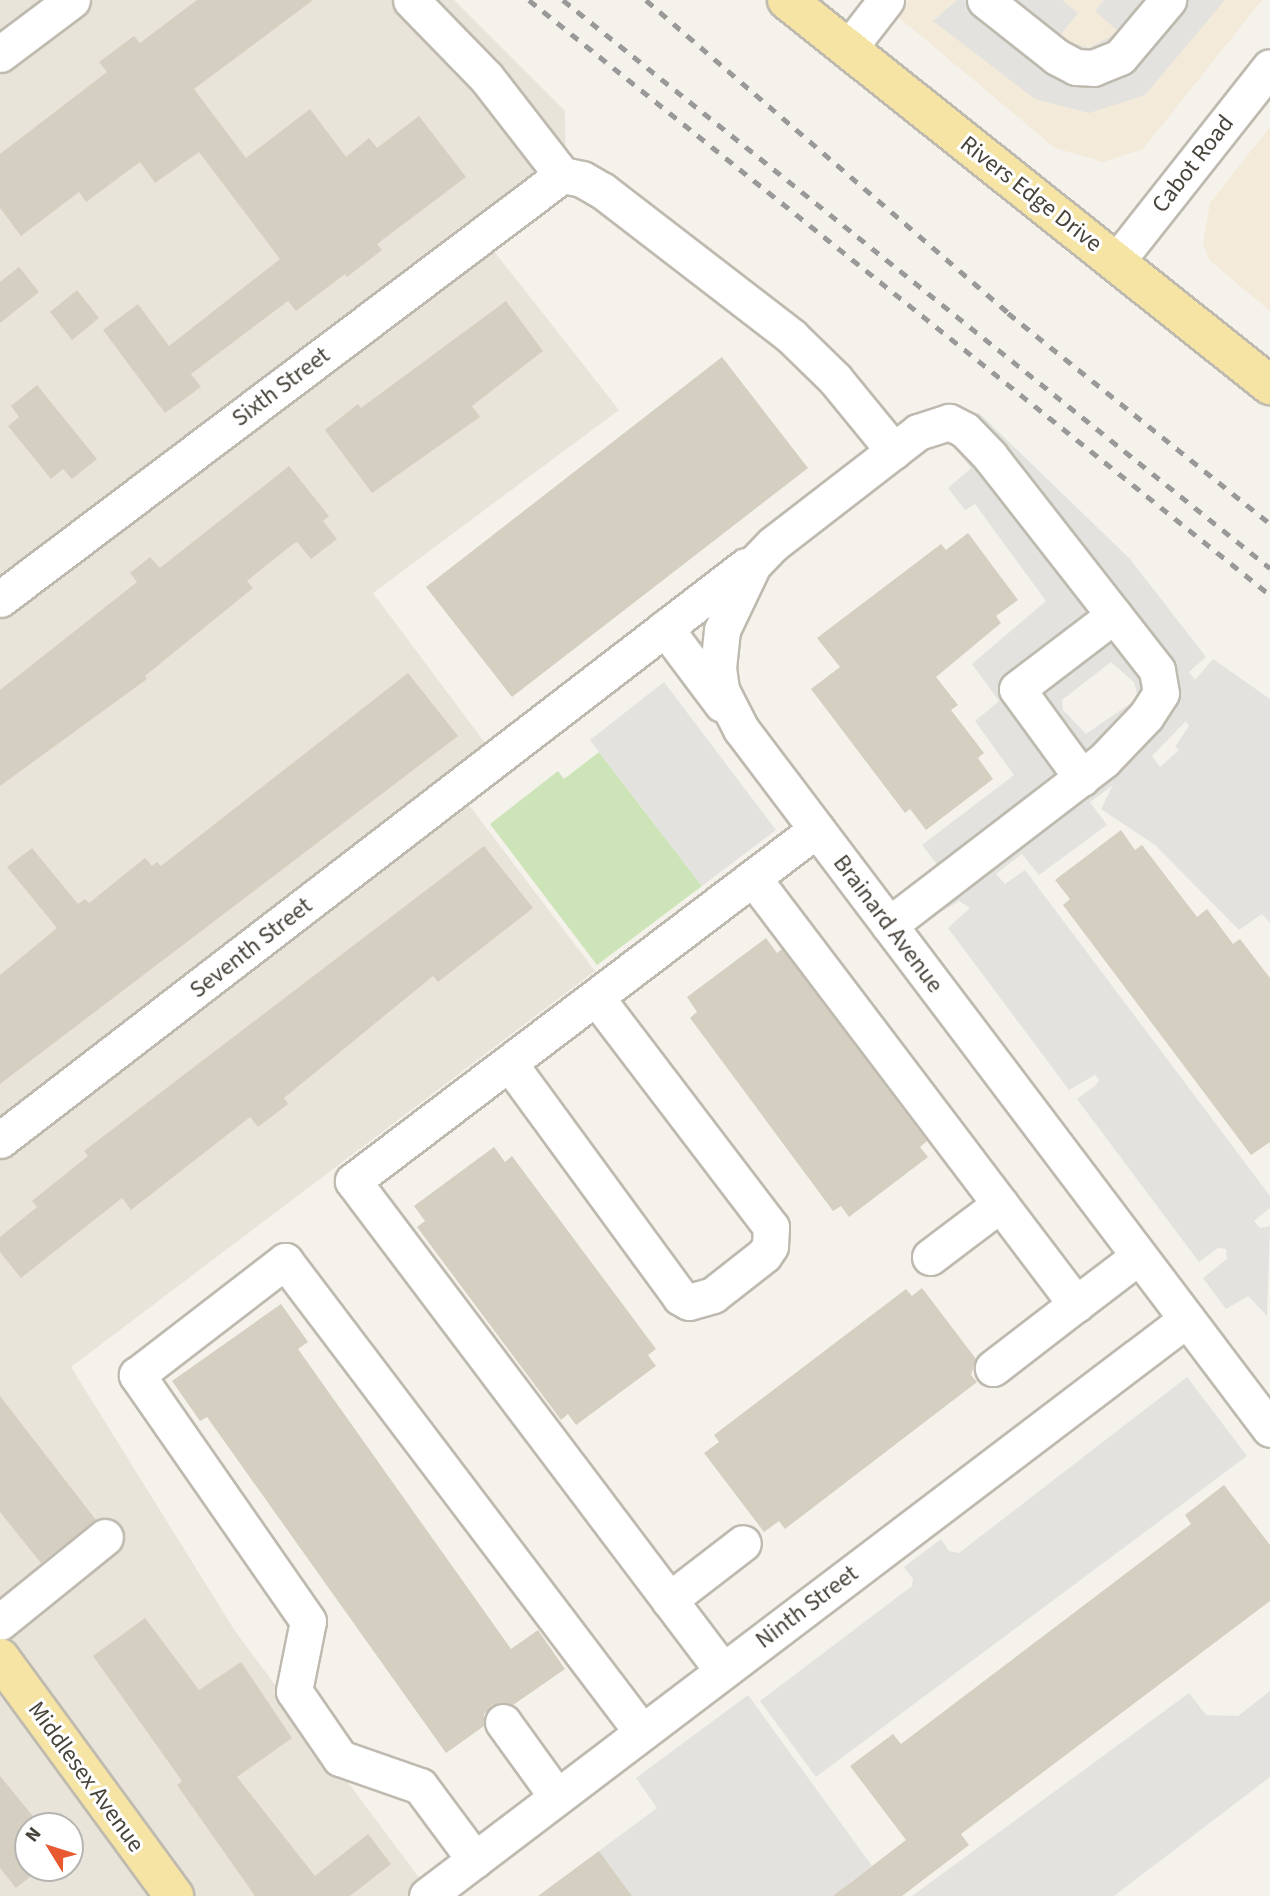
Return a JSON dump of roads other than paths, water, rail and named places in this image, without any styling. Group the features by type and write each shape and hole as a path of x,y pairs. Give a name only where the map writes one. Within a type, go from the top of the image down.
{"main road":[{"name":"Rivers Edge Drive","path":"789,1 1270,385"},
{"name":"Middlesex Avenue","path":"0,1658 174,1896"}],"street":[{"path":"0,54 72,0"},
{"path":"411,0 486,77 562,175 603,191 791,335 835,379 906,441 940,422 965,430 1157,670 1161,693 1146,716 1082,778 889,925"},
{"path":"848,49 886,0"},
{"path":"985,0 1057,57 1076,67 1093,68 1120,57 1168,0"},
{"name":"Cabot Road","path":"1116,262 1270,67"},
{"name":"Sixth Street","path":"0,599 562,175"},
{"name":"Brainard Avenue","path":"906,441 773,544 737,592 720,642 721,690 741,729 1270,1429"},
{"name":"Seventh Street","path":"0,1140 773,544"},
{"path":"1082,778 1017,689 1114,615"},
{"path":"665,628 741,729"},
{"path":"723,1671 353,1181 817,829"},
{"path":"753,878 1076,1304"},
{"path":"509,1063 680,1297 690,1302 713,1295 764,1255 770,1246 771,1227 596,997"},
{"path":"930,1257 1000,1204"},
{"path":"993,1367 1139,1256"},
{"path":"475,1860 420,1786 340,1758 294,1691 308,1622 137,1375 285,1261 642,1732"},
{"name":"Ninth Street","path":"428,1896 1187,1319"},
{"path":"0,1622 105,1536"},
{"path":"669,1600 743,1543"},
{"path":"503,1722 557,1797"}],"railway":[{"path":"529,0 1270,595"},
{"path":"563,0 1270,568"},
{"path":"646,0 1008,313 1270,524"}]}
